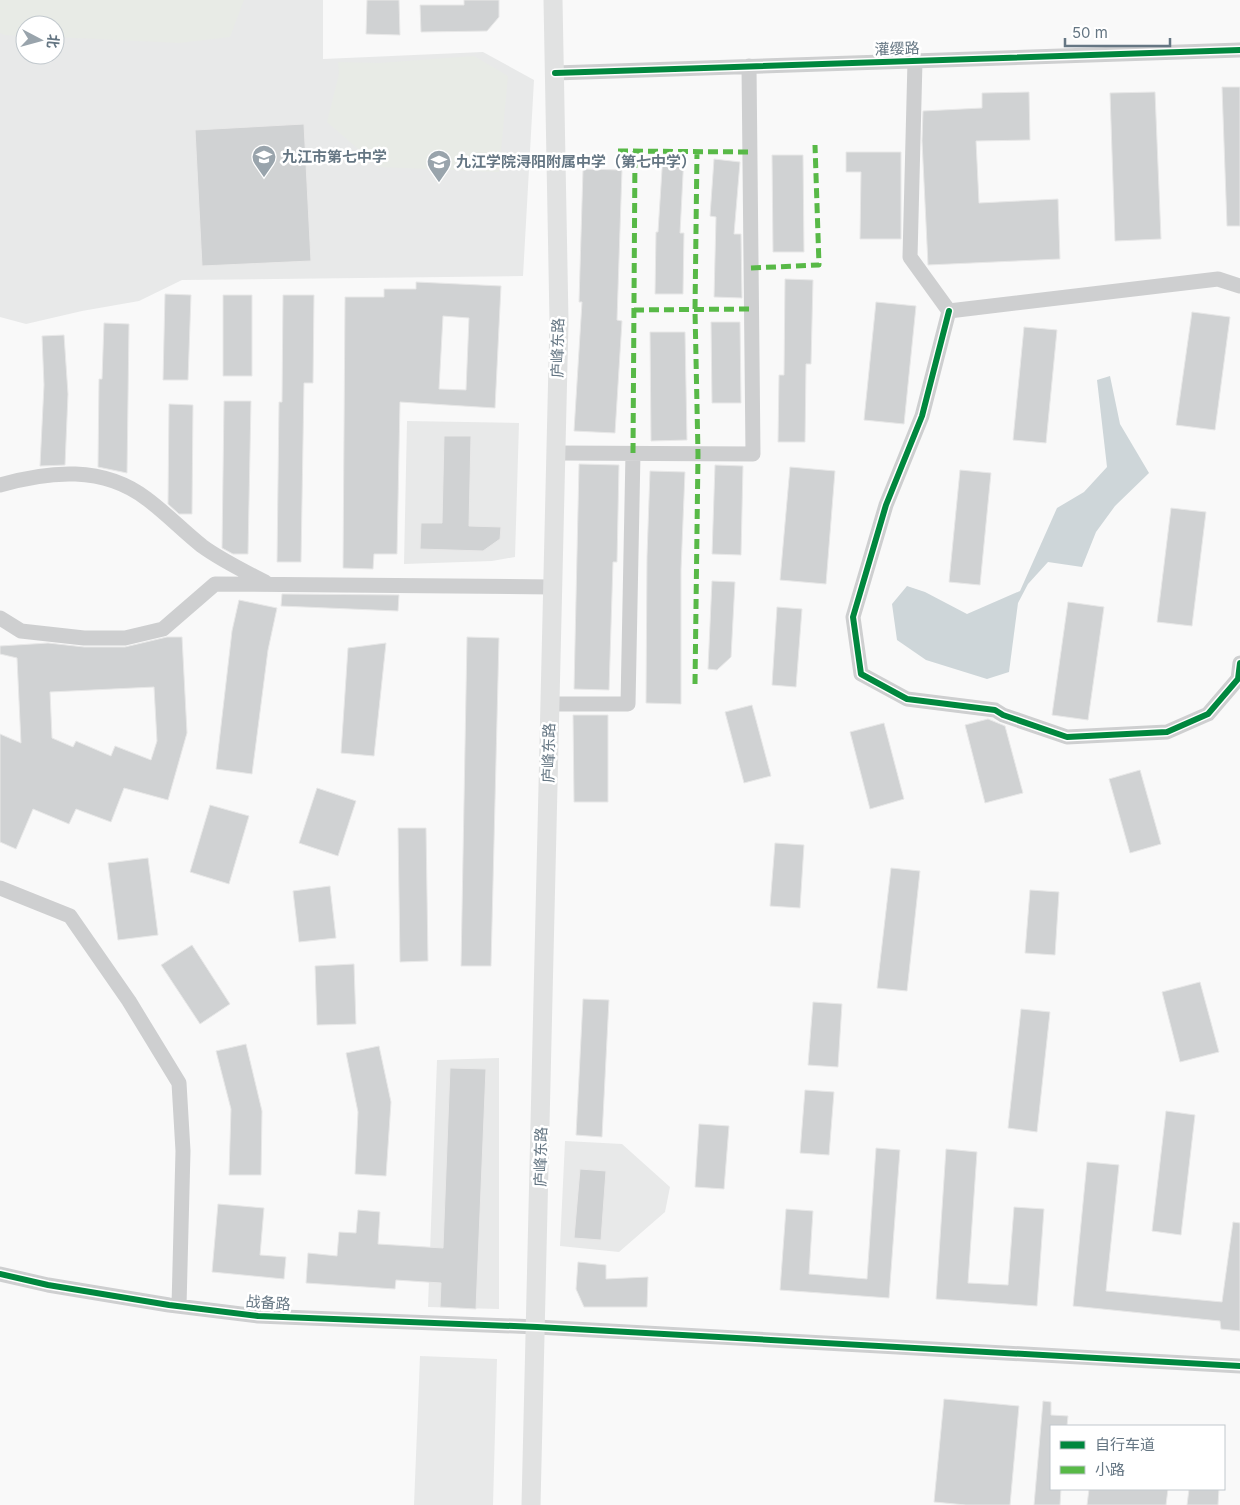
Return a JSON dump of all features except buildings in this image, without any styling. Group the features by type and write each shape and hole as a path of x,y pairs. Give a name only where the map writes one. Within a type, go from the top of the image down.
{"main road":[{"name":"庐峰东路","path":"531,1505 537,1327 559,321 554,0"}],"street":[{"name":"灌缨路","path":"555,73 1240,50"},
{"path":"915,61 910,257 950,310"},
{"path":"556,452 753,454 749,66"},
{"path":"950,310 1218,279 1240,286"},
{"path":"950,310 922,416 886,505 853,617 861,674 907,699 995,710 1003,715 1067,737 1167,732 1208,714 1238,679 1240,663"},
{"path":"550,704 628,704 633,453"},
{"path":"0,485 33,476 68,473 112,479 146,498 166,517 211,552 266,583"},
{"path":"0,618 20,631 84,638 125,638 163,629 215,584 553,587"},
{"path":"0,888 70,916 129,1001 179,1083 184,1151 179,1306"},
{"name":"战备路","path":"0,1274 48,1285 179,1306 258,1316 537,1327 1240,1366"}],"shaded area":[{"name":"九江市第七中学","path":"0,0 323,0 323,59 483,52 534,80 523,276 182,280 139,301 82,311 26,324 0,317"},
{"path":"0,0 244,0 230,37 179,43 65,37 65,15 15,15 15,36 0,33"},
{"path":"474,56 508,76 499,172 379,167 327,122 339,74 338,62 379,63"},
{"path":"1110,376 1120,424 1149,473 1115,506 1096,532 1082,567 1048,562 1028,584 1018,603 1009,672 987,679 926,660 897,640 892,604 907,586 925,592 967,614 1020,591 1057,508 1084,492 1107,467 1097,380"},
{"path":"407,421 519,423 515,557 492,561 404,564"},
{"path":"499,1058 499,1309 428,1307 437,1060"},
{"path":"565,1141 622,1144 670,1187 665,1212 619,1252 560,1246"},
{"path":"420,1356 497,1359 493,1505 414,1505"}],"marked path":[{"path":"751,268 819,265 815,145"},
{"path":"618,151 750,152"},
{"path":"633,453 635,151"},
{"path":"695,684 698,454 695,310 697,151"},
{"path":"634,310 751,309"}],"cycle path":[{"path":"555,73 1240,50"},
{"path":"949,311 922,416 886,505 853,617 861,674 907,699 995,710 1003,715 1067,737 1167,732 1208,714 1238,679 1240,663"},
{"path":"0,1274 48,1285 169,1305 258,1316 537,1327 1240,1366"}],"place":[{"name":"九江市第七中学","path":"264,178"},
{"name":"九江学院浔阳附属中学（第七中学）","path":"439,183"}]}
